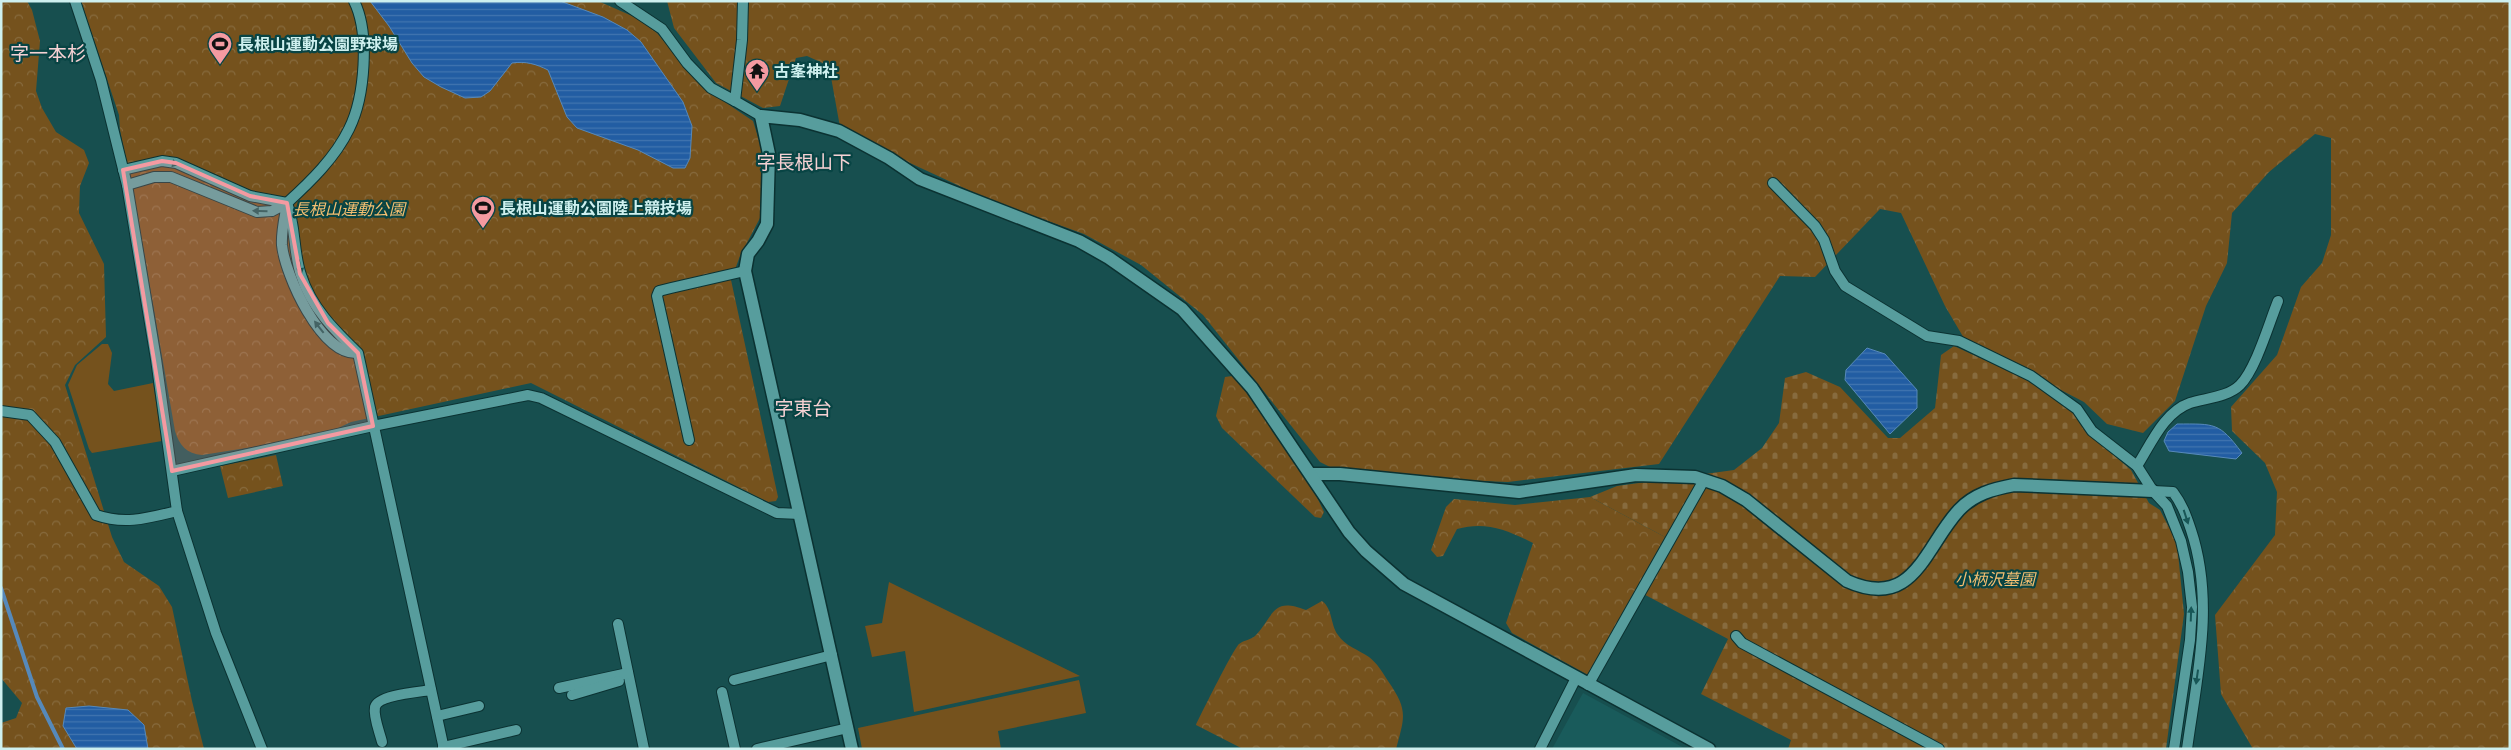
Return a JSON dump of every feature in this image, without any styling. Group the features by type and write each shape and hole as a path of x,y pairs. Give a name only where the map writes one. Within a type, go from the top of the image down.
{"street":[{"path":"75,1 100,80 127,185 177,511 216,633 262,749"},
{"path":"127,185 154,177 171,177 257,212 272,211 287,203 316,174 338,147 355,116 364,64 364,28 354,1"},
{"path":"735,101 742,40 743,1"},
{"path":"624,2 662,29 687,63 712,88 761,116 800,120 840,131 889,158 920,179 1079,242 1108,258 1182,309 1252,388 1349,532 1366,551 1404,584 1588,686 1709,749"},
{"path":"761,116 769,154 767,224 748,254 745,271 852,749"},
{"path":"123,170 157,162 176,163 250,196 287,203"},
{"path":"1773,183 1815,226 1824,240 1835,272 1845,286 1927,336 1959,341 2031,376 2077,409 2092,431 2136,466 2153,491 2168,506 2181,541 2188,572 2192,607 2190,640 2174,749"},
{"path":"287,203 282,243 291,281 304,305 331,341 346,351 358,353 443,748 516,730"},
{"path":"689,440 657,296 659,291 745,271"},
{"path":"2136,466 2168,418 2188,404 2220,396 2239,386 2248,375 2278,301"},
{"path":"172,471 373,426 528,395 541,398 777,513 800,514"},
{"path":"1,411 30,415 55,442 96,515 114,521 156,516 177,511"},
{"path":"1311,474 1340,474 1519,492 1636,475 1668,475 1704,480 1722,486 1746,500 1847,581 1862,588 1881,589 1901,583 1917,571 1958,510 1975,497 1994,489 2014,485 2173,492 2182,503 2195,543 2201,575 2204,610 2202,642 2187,749"},
{"path":"1588,686 1704,480"},
{"path":"618,624 644,749"},
{"path":"1736,636 1742,643 1939,749"},
{"path":"734,680 832,655"},
{"path":"559,688 628,676"},
{"path":"572,695 628,676"},
{"path":"1540,749 1576,678"},
{"path":"382,742 375,710 376,704 383,699 431,690"},
{"path":"722,692 735,749"},
{"path":"436,716 479,706"},
{"path":"757,749 848,728"}],"highlighted area":[{"path":"162,161 176,163 250,196 287,203 300,274 328,323 358,353 373,426 172,471 123,170"}],"shaded area":[{"path":"1583,693 1686,749 1552,749"}],"green space":[{"path":"1,1 27,1 32,10 40,41 36,91 42,108 56,132 84,150 89,163 80,186 79,213 104,264 106,337 75,365 65,385 112,537 124,562 159,586 172,607 204,749 1,749 1,723 16,718 22,703 1,678"},
{"name":"長根山運動公園","path":"81,1 598,1 639,19 657,33 701,86 753,121 763,153 760,218 740,256 731,280 778,497 776,501 768,502 531,383 351,422 321,436 202,455 188,451 179,441 175,431 137,212 120,130 119,115"},
{"path":"667,1 2510,1 2510,749 2253,749 2221,694 2215,615 2275,535 2277,492 2265,463 2232,431 2231,407 2277,355 2301,287 2322,263 2331,235 2331,138 2315,134 2269,172 2232,213 2227,263 2206,306 2175,401 2143,433 2107,424 2084,402 1965,340 1945,306 1901,213 1880,209 1815,277 1780,276 1659,464 1508,482 1432,479 1336,470 1320,462 1203,315 1141,265 1084,234 992,201 897,157 840,127 829,66 807,56 796,58 780,106 763,108 716,83 674,28"},
{"path":"102,344 108,344 112,353 108,384 114,391 153,383 162,441 92,453 89,449 68,385 77,365"},
{"name":"小柄沢墓園","path":"1954,346 2075,402 2088,433 2131,470 2149,503 2160,510 2177,543 2184,614 2166,749 1788,749 1791,740 1701,694 1728,639 1636,590 1665,537 1590,497 1617,486 1734,470 1762,448 1779,423 1785,378 1806,372 1840,387 1888,438 1900,438 1935,408 1941,355"},
{"path":"1232,376 1240,381 1316,495 1324,512 1321,518 1315,517 1222,428 1216,416 1225,377"},
{"path":"276,455 283,486 228,498 220,466"},
{"path":"1590,497 1665,537 1588,675 1512,633 1506,623 1533,543 1496,528 1477,526 1457,529 1443,556 1437,557 1431,550 1446,507 1454,499 1515,505"},
{"path":"889,582 1080,676 914,712 905,651 872,657 865,626 882,623"},
{"path":"1322,601 1328,608 1335,631 1341,639 1375,662 1399,699 1402,707 1403,721 1396,749 1243,749 1196,725 1239,644 1256,635 1271,614 1280,607 1287,605 1306,610"},
{"path":"1079,680 1086,713 998,731 1001,749 862,749 858,728"}],"water":[{"path":"370,1 560,1 603,17 627,30 641,42 683,102 692,126 690,158 685,168 673,168 638,150 577,128 567,117 548,70 535,65 522,62 512,63 490,91 481,97 465,98 441,87 424,77 412,63 389,26"},
{"path":"1867,348 1885,354 1917,390 1917,408 1890,434 1845,380 1846,370"},
{"path":"2177,424 2200,424 2215,427 2227,435 2242,453 2236,459 2169,451 2164,441 2168,432"},
{"path":"89,706 128,710 144,725 148,749 77,749 63,726 66,708"}],"waterway":[{"path":"1,588 37,697 63,749"}],"place":[{"name":"長根山運動公園野球場","path":"220,65"},
{"name":"古峯神社","path":"757,92"},
{"name":"長根山運動公園陸上競技場","path":"483,229"}],"district":[{"name":"字一本杉","path":"48,53"},
{"name":"字長根山下","path":"804,162"},
{"name":"字東台","path":"803,408"}]}
